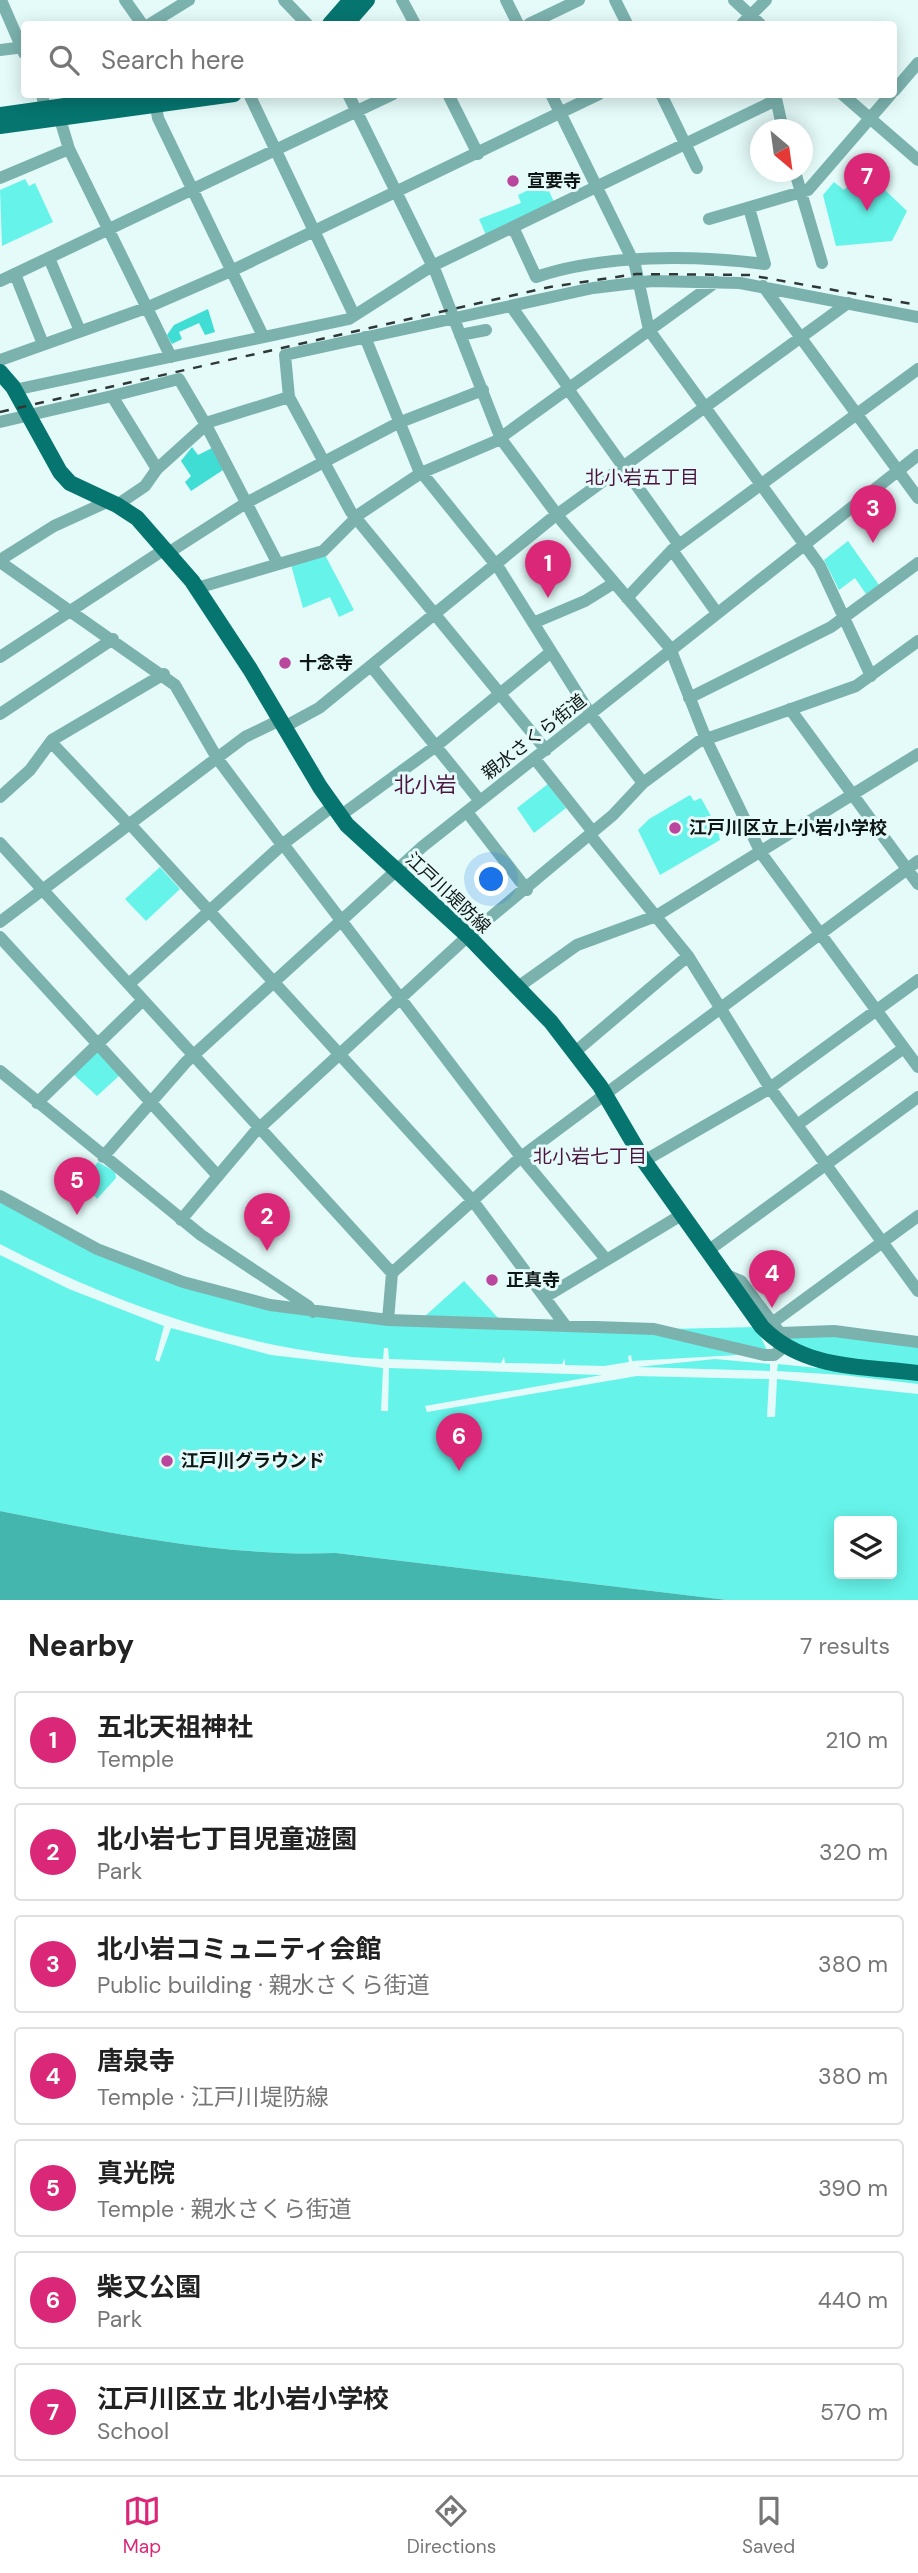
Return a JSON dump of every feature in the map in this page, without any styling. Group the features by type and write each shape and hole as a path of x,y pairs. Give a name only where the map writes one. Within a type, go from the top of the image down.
{"main road":[{"path":"333,21 351,0"},
{"path":"349,21 367,0"},
{"path":"0,115 44,102 180,98"},
{"path":"0,126 60,119 153,100"},
{"name":"江戸川堤防線","path":"0,372 28,414 60,472 71,483 137,518 197,588 337,811 396,871 468,936 518,987 575,1052 604,1093 644,1161 729,1276 762,1326 784,1347 822,1362 918,1373"}],"street":[{"path":"1,0 21,43"},
{"path":"125,0 140,21"},
{"path":"155,21 188,0"},
{"path":"284,0 304,21"},
{"path":"402,0 413,21"},
{"path":"506,0 516,21"},
{"path":"535,21 579,0"},
{"path":"615,0 626,21"},
{"path":"734,0 749,21"},
{"path":"751,21 766,0"},
{"path":"0,50 21,49"},
{"path":"897,87 918,63"},
{"path":"251,98 354,315"},
{"path":"350,98 432,266 500,438 558,515 672,653 706,739 761,853 918,1067"},
{"path":"0,281 385,98"},
{"path":"450,98 478,154"},
{"path":"553,98 633,261 649,330 806,544 871,676"},
{"path":"0,360 146,308 231,271 591,98"},
{"path":"663,98 697,168"},
{"path":"9,389 349,319 432,266 774,98"},
{"path":"776,98 781,119"},
{"path":"847,98 918,160"},
{"path":"709,219 808,190 888,98"},
{"path":"153,100 158,118 263,336"},
{"path":"60,119 69,149 171,357"},
{"path":"0,178 69,149"},
{"path":"798,182 822,263"},
{"path":"513,227 536,277 633,261 718,258 765,264 748,208"},
{"path":"49,258 80,331"},
{"path":"15,274 43,344"},
{"path":"197,588 323,551 356,517 421,473 500,438 716,282"},
{"path":"546,750 356,517 289,397 285,355 593,288 637,283 716,282 763,286 918,317"},
{"path":"763,286 918,498"},
{"path":"0,922 245,737 319,708 558,515 848,303"},
{"path":"511,306 623,467 717,613"},
{"path":"460,335 486,330"},
{"path":"365,338 421,473 496,565 591,715 643,783"},
{"path":"627,597 675,547 918,369"},
{"path":"0,422 179,379 206,425 278,564"},
{"path":"0,657 246,503 398,423 483,390"},
{"path":"111,396 157,469"},
{"path":"289,397 206,425 157,469 145,486 113,503 54,526 0,561 176,685 217,758 521,1157 605,1258"},
{"name":"親水さくら街道","path":"103,1157 193,1056 396,871 480,801 672,653 717,613 918,455"},
{"path":"689,698 844,618 918,563"},
{"path":"533,623 585,601 614,583"},
{"path":"0,714 113,639"},
{"path":"181,1220 259,1128 468,936 527,890 591,834 643,783 706,739 856,686 918,641"},
{"path":"129,984 283,844 436,746 551,652"},
{"path":"371,666 480,801"},
{"path":"0,797 30,770 51,742 164,674"},
{"path":"790,709 853,796 913,865 918,884"},
{"path":"51,742 473,1201 565,1325"},
{"path":"518,987 577,945 656,916 918,754"},
{"path":"535,759 688,956 770,1088 918,1291"},
{"path":"467,812 527,890"},
{"path":"0,843 392,1273"},
{"path":"388,1320 392,1273 521,1157 913,865"},
{"path":"0,937 218,1177"},
{"path":"575,1052 688,956"},
{"path":"644,1161 770,1088 918,979"},
{"path":"37,1103 143,1000"},
{"path":"797,1125 904,1048"},
{"path":"0,1071 181,1220 313,1312"},
{"path":"709,1250 918,1097"},
{"path":"0,1196 97,1249 150,1270 216,1292 313,1312 388,1320 654,1329 764,1355 774,1355 784,1347"},
{"path":"545,1297 605,1258 683,1213"},
{"path":"772,1323 918,1216"},
{"path":"729,1276 741,1281 780,1333 834,1331 916,1339"}],"shaded area":[{"path":"864,170 907,211 892,241 836,246 823,195 834,182 844,190"},
{"path":"25,179 29,186 35,183 53,222 2,246 0,190"},
{"path":"545,182 554,202 486,235 479,219 521,203 518,195"},
{"path":"208,309 215,332 205,335 199,323 179,332 182,339 172,344 167,335 174,325"},
{"path":"192,447 198,455 212,448 223,470 191,491 185,482 191,476 181,461"},
{"path":"848,541 879,585 866,594 855,578 839,590 824,560"},
{"path":"325,555 354,610 339,617 330,597 303,608 291,565"},
{"path":"548,784 566,808 534,833 517,808"},
{"path":"690,795 694,801 701,798 717,827 720,840 660,875 638,830 649,819"},
{"path":"160,867 180,889 146,921 125,899"},
{"path":"97,1050 120,1075 97,1096 72,1073"},
{"path":"98,1162 115,1172 116,1178 97,1199 88,1188 84,1191 77,1185"},
{"path":"0,1199 95,1251 278,1309 649,1332 738,1355 632,1361 631,1355 628,1356 629,1362 604,1366 565,1365 565,1358 562,1364 505,1363 504,1357 501,1363 389,1359 388,1348 384,1348 383,1359 364,1358 268,1344 176,1319 131,1303 43,1266 0,1244"},
{"path":"0,1255 69,1289 164,1326 155,1360 159,1362 171,1328 271,1355 383,1368 381,1411 388,1411 389,1368 602,1375 425,1406 427,1412 637,1376 769,1379 767,1417 775,1417 777,1379 918,1394 918,1600 727,1600 336,1553 251,1551 125,1535 0,1511"},
{"path":"464,1281 500,1320 424,1317"},
{"path":"756,1327 767,1350 668,1329"},
{"path":"833,1334 918,1345 918,1368 818,1355 782,1338"},
{"path":"715,1359 770,1364 770,1371 637,1367"},
{"path":"778,1364 918,1378 918,1384 777,1371"},
{"path":"0,1511 167,1542 251,1551 336,1553 727,1600 0,1600"}],"railway":[{"path":"0,412 550,287 636,274 749,275 918,305"}],"place":[{"name":"宣要寺","path":"513,181"},
{"name":"江戸川区立 北小岩小学校","path":"867,211"},
{"name":"北小岩コミュニティ会館","path":"873,543"},
{"name":"五北天祖神社","path":"548,598"},
{"name":"十念寺","path":"285,663"},
{"name":"江戸川区立上小岩小学校","path":"675,828"},
{"name":"真光院","path":"77,1215"},
{"name":"北小岩七丁目児童遊園","path":"267,1251"},
{"name":"正真寺","path":"492,1280"},
{"name":"唐泉寺","path":"772,1308"},
{"name":"江戸川グラウンド","path":"167,1461"},
{"name":"柴又公園","path":"459,1471"}],"district":[{"name":"北小岩五丁目","path":"642,477"},
{"name":"北小岩","path":"425,785"},
{"name":"北小岩七丁目","path":"590,1156"}]}
